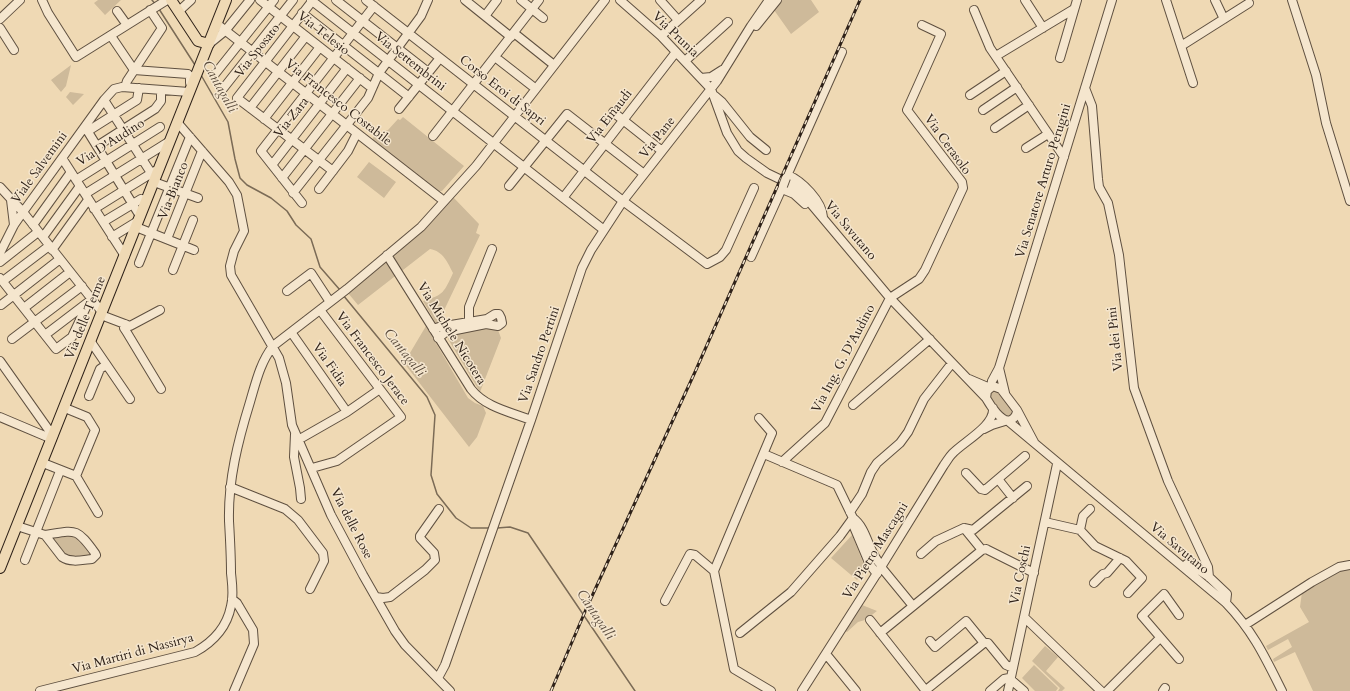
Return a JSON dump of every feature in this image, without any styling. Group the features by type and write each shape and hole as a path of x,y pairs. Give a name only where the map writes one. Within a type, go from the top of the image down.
{"main road":[{"path":"166,1 179,11 198,40 209,44 224,5 230,0"},
{"name":"Via delle Terme","path":"0,568 125,256 155,175 209,44"}],"street":[{"path":"1,15 20,0"},
{"path":"42,0 48,13 76,57 80,56 166,1"},
{"path":"179,11 191,0"},
{"path":"209,44 225,31 250,0"},
{"name":"Via Telesio","path":"260,0 372,88"},
{"path":"215,74 274,0"},
{"path":"222,90 293,0"},
{"name":"Via Sposato","path":"250,108 237,98 312,0"},
{"name":"Via Settembrini","path":"312,0 604,230"},
{"path":"336,0 428,72"},
{"path":"293,193 368,98 379,73 421,16 428,0"},
{"path":"465,0 554,66"},
{"path":"485,16 497,0"},
{"path":"521,0 543,18"},
{"path":"433,136 539,0"},
{"path":"272,346 347,289 420,227 476,166 605,0"},
{"name":"Via Prunia","path":"620,0 661,36 701,78 715,99 719,99 750,137 766,150"},
{"path":"660,0 678,20"},
{"path":"661,36 700,0"},
{"path":"739,47 750,26 769,0"},
{"path":"739,47 777,0"},
{"path":"1025,0 1043,28"},
{"path":"1060,58 1076,0"},
{"name":"Via Senatore Arturo Perugini","path":"986,398 987,391 991,387 992,381 999,368 1112,0"},
{"path":"1166,0 1193,83"},
{"path":"1215,0 1224,19"},
{"path":"1292,0 1316,76 1326,123 1350,201"},
{"path":"302,203 261,151 353,33 362,20 370,2"},
{"name":"Corso Eroi di Sapri","path":"370,2 623,201 707,264 720,257 726,250 754,188"},
{"path":"1181,46 1249,3"},
{"path":"996,56 1074,9"},
{"path":"117,10 127,25"},
{"path":"134,70 188,74 190,76 190,83 192,84 161,90 125,87 127,81 134,70 162,28 150,10"},
{"path":"974,10 990,48 1064,157"},
{"path":"302,14 409,97"},
{"path":"685,61 728,22"},
{"name":"Via Francesco Costabile","path":"217,24 444,201"},
{"name":"Via Cerasolo","path":"890,298 919,279 925,270 963,188 962,182 907,110 941,34 922,26"},
{"path":"0,28 14,50"},
{"path":"111,36 134,70"},
{"path":"306,36 250,108 333,171"},
{"path":"264,118 320,47"},
{"name":"Via Pane","path":"623,201 700,103 715,99 725,67 739,47"},
{"name":"Via Einaudi","path":"563,198 676,52"},
{"path":"751,257 842,52"},
{"path":"399,109 440,58"},
{"path":"494,58 536,89"},
{"path":"701,78 716,75 725,67"},
{"name":"Via Zara","path":"272,164 347,68"},
{"path":"970,95 1006,71"},
{"path":"282,178 360,78"},
{"name":"Viale Salvemini","path":"0,253 22,212 62,158 87,129 104,100 116,88 125,87"},
{"path":"983,110 1017,87"},
{"path":"139,88 137,100 114,115 87,129 133,204 138,221 151,233 194,250"},
{"name":"Via dei Pini","path":"1085,88 1092,106 1098,179 1100,188 1108,203 1119,255 1134,388 1168,481 1208,567 1209,577"},
{"path":"97,146 155,109 160,101 161,90"},
{"path":"700,103 709,99 715,99"},
{"name":"Via Savutano","path":"715,99 727,133 738,150 746,158 767,173 790,184 801,192 890,298 964,377 986,398 993,408 1006,421 1226,603 1245,624 1255,639 1282,691"},
{"path":"104,100 142,159 155,175 170,188 198,198"},
{"path":"995,128 1029,105"},
{"path":"613,112 662,151"},
{"path":"509,186 567,114 644,174"},
{"name":"Via delle Rose","path":"177,122 229,182 237,195 244,231 234,251 230,266 231,275 279,358 286,383 292,425 312,468 326,505 395,631 405,645 450,691"},
{"name":"Via D'Audino","path":"0,262 40,235 78,183 106,160 160,127"},
{"path":"319,189 348,151 357,133"},
{"path":"1026,148 1048,134"},
{"path":"139,263 190,137"},
{"path":"90,301 72,337 56,350 1,280 51,248 87,197 115,175 170,141"},
{"name":"Via Bianco","path":"168,239 202,152"},
{"path":"62,158 125,256"},
{"path":"33,225 71,172"},
{"path":"94,209 124,190 155,175"},
{"path":"785,182 801,184 819,203 823,218 817,217 785,182"},
{"path":"0,187 82,286 90,301 102,314 130,326 160,310"},
{"path":"11,200 23,202 33,198"},
{"path":"103,222 141,199"},
{"path":"11,200 14,225"},
{"name":"Via Sandro Pertini","path":"438,678 445,665 489,536 531,420 582,268 591,250 623,201"},
{"path":"173,270 193,220"},
{"path":"112,237 138,221"},
{"path":"469,321 469,307 492,249"},
{"name":"Via Michele Nicotera","path":"387,255 470,389 477,397 488,404 531,420"},
{"path":"1,305 60,259"},
{"path":"24,308 70,272"},
{"path":"287,291 311,273 333,300"},
{"path":"12,339 82,286"},
{"name":"Via Ing. G. D'Audino","path":"782,462 825,423 890,298"},
{"path":"44,335 90,301"},
{"name":"Via Francesco Jerace","path":"312,468 337,461 401,417 320,310"},
{"path":"433,329 469,321 487,319 497,314 500,315 502,320 502,323 498,326 486,324 446,332 438,338"},
{"path":"125,324 124,328 161,389"},
{"name":"Via Fidia","path":"291,332 347,412"},
{"path":"852,405 930,339"},
{"path":"91,342 130,399"},
{"name":"Via Martiri di Nassirya","path":"40,691 195,652 211,642 222,628 229,613 232,599 229,520 232,471 258,374 265,356 272,346"},
{"path":"0,361 53,437"},
{"path":"740,633 791,592 840,536 862,494 871,472 877,463 900,443 908,432 924,399 952,363"},
{"path":"89,396 100,368 106,365"},
{"path":"978,383 999,368 1005,393"},
{"path":"964,377 991,387 997,386 1005,393 1017,410 1037,446"},
{"path":"301,499 294,457 297,436 347,412 380,389"},
{"path":"64,408 87,417 94,430 76,476"},
{"path":"979,431 991,418 993,408"},
{"path":"979,431 992,425 1014,419 1017,415 1017,410"},
{"path":"0,417 53,437"},
{"path":"759,418 772,433 714,571 733,667 759,688 771,691"},
{"name":"Via Pietro Mascagni","path":"802,691 951,455 979,431"},
{"path":"764,454 837,485 851,515 859,523 880,569 913,606"},
{"path":"966,473 982,491 1025,456"},
{"path":"43,463 76,476 98,513"},
{"name":"Via Coschi","path":"1008,691 1057,464"},
{"path":"25,560 60,470"},
{"path":"998,479 1013,498"},
{"path":"973,530 1027,486"},
{"path":"230,487 285,509 298,520 323,553 324,561 310,589"},
{"path":"376,597 390,597 425,570 435,560 434,553 420,538 420,536 439,509"},
{"path":"1080,530 1083,516 1090,509"},
{"path":"1045,522 1080,530 1095,546 1126,561 1142,578 1128,593"},
{"path":"17,526 45,536 62,557 66,559 92,559 96,555 84,538 77,533 66,532 45,536"},
{"path":"964,528 984,549 1034,573"},
{"path":"921,554 936,542 964,528 973,530 985,545 984,549"},
{"path":"880,633 984,549"},
{"path":"665,601 690,554 695,555 714,571"},
{"path":"1094,582 1102,574 1107,572 1120,558"},
{"path":"1183,567 1188,563 1209,577 1227,594 1226,603"},
{"path":"1245,624 1312,582 1339,568 1350,565"},
{"path":"1179,615 1164,594 1142,616 1179,659"},
{"path":"232,599 237,603 253,630 254,644 234,691"},
{"path":"1024,618 1101,691"},
{"path":"870,620 926,691 984,643"},
{"path":"930,641 935,647 966,621 984,643 988,643 1006,665 1013,668"},
{"path":"1107,691 1160,638"},
{"path":"826,654 856,691"},
{"path":"990,691 1004,679 1008,678 1024,691"}],"shaded area":[{"path":"98,0 121,0 105,15 94,3"},
{"path":"782,0 811,0 819,12 791,34 774,10"},
{"path":"71,65 66,86 61,92 51,80"},
{"path":"70,92 84,94 73,105 66,97"},
{"path":"403,117 464,166 442,191 438,191 372,140 374,136 388,130 398,119 400,120"},
{"path":"369,162 396,182 384,198 357,177"},
{"path":"453,197 479,224 476,233 480,235 437,325 423,301 439,295 445,289 453,273 442,255 435,250 430,249 358,305 348,293 422,232"},
{"path":"426,326 468,398 483,406 486,413 477,437 469,447 404,363"},
{"path":"489,327 498,330 501,338 480,392 448,339 451,335"},
{"path":"992,389 998,390 1013,409 1014,415 1008,418 997,408 989,396"},
{"path":"852,535 866,570 857,580 831,558"},
{"path":"71,536 80,539 91,552 89,555 68,555 54,540 54,538"},
{"path":"1350,569 1350,691 1313,691 1295,652 1274,662 1273,659 1292,647 1288,639 1268,650 1266,646 1309,622 1300,607 1302,592 1337,572"},
{"path":"862,605 877,611 865,620 858,622 847,632 845,631"},
{"path":"1045,646 1058,657 1046,671 1065,688 1062,691 1058,691 1060,688 1032,661"},
{"path":"1034,665 1058,688 1056,691 1035,691 1022,678"}],"waterway":[{"name":"Cantagalli","path":"152,0 156,5"},
{"name":"Cantagalli","path":"159,9 195,65"},
{"name":"Cantagalli","path":"201,75 228,122 240,178 247,185 271,198 287,211 296,225 311,239 320,267 340,290"},
{"name":"Cantagalli","path":"343,295 427,397 435,415 431,475 437,494 456,518 471,528 489,528"},
{"name":"Cantagalli","path":"497,528 510,527 528,533 635,691"}],"railway":[{"path":"551,691 587,607 695,372 860,0"}]}
